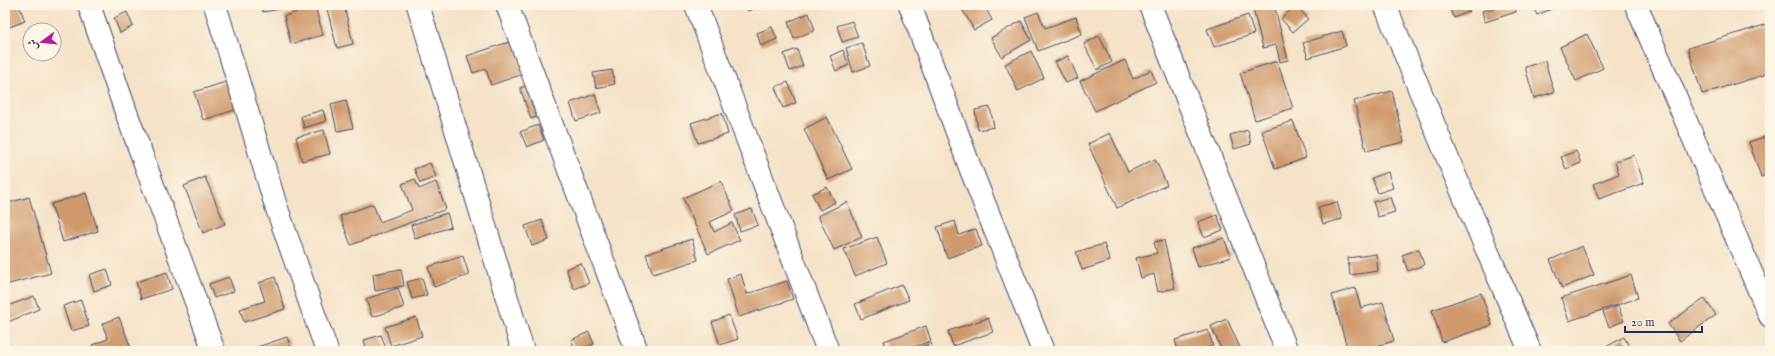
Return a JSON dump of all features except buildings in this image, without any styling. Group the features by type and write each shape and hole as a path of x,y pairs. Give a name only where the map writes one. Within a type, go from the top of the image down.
{"street":[{"path":"89,5 126,112 214,351"},
{"path":"215,5 276,206 327,351"},
{"path":"418,5 523,351"},
{"path":"507,5 638,351"},
{"path":"696,5 828,351"},
{"path":"910,5 971,170 1042,351"},
{"path":"1150,5 1287,351"},
{"path":"1385,5 1448,159 1530,351"},
{"path":"1636,5 1770,316"}]}
